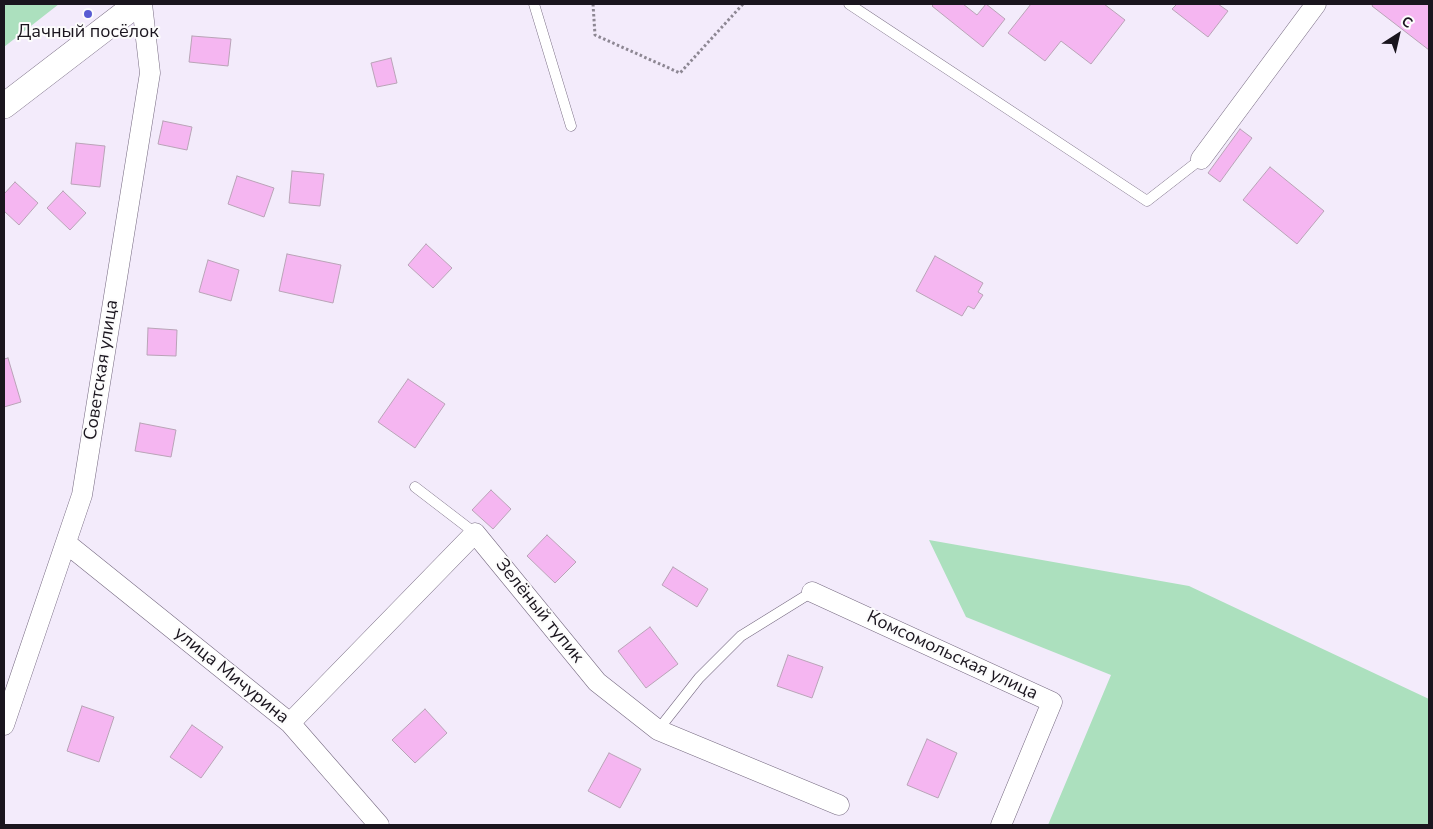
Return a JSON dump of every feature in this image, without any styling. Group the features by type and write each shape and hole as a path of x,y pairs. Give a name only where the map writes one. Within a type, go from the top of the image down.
{"street":[{"path":"4,106 137,4"},
{"name":"Советская улица","path":"4,725 82,495 150,73 142,4"},
{"path":"1201,159 1316,4"},
{"path":"290,723 475,533"},
{"name":"Зелёный тупик","path":"475,533 597,682 658,730 839,805"},
{"name":"улица Мичурина","path":"66,543 290,723 379,825"},
{"name":"Комсомольская улица","path":"812,592 1052,702 1001,825"}],"lane":[{"path":"534,4 571,126"},
{"path":"849,4 1147,201 1201,159"},
{"path":"415,487 475,533"},
{"path":"658,730 699,678 741,636 812,592"}],"path":[{"path":"593,4 594,35 680,73 743,4"}],"green space":[{"path":"4,4 59,4 4,47"},
{"path":"929,540 1189,586 1429,699 1429,825 1048,825 1111,675 966,617"}],"building":[{"path":"934,4 963,4 977,15 986,4 1005,19 983,47 932,6"},
{"path":"1031,4 1104,4 1125,20 1091,64 1061,41 1045,61 1008,33"},
{"path":"1177,4 1218,4 1228,11 1208,37 1172,9"},
{"path":"1373,4 1429,4 1429,50 1372,6"},
{"path":"192,36 231,39 228,66 189,62"},
{"path":"391,58 397,83 377,87 371,63"},
{"path":"163,121 192,127 187,150 158,144"},
{"path":"1240,129 1252,138 1220,182 1208,173"},
{"path":"76,143 105,146 100,187 71,184"},
{"path":"1270,167 1324,211 1297,244 1243,200"},
{"path":"292,171 324,174 320,206 289,203"},
{"path":"237,176 274,188 264,217 228,204"},
{"path":"15,182 38,203 19,225 4,211 4,194"},
{"path":"63,191 86,213 70,230 47,208"},
{"path":"426,244 452,268 433,288 408,265"},
{"path":"287,254 341,265 333,303 279,291"},
{"path":"935,256 983,283 978,292 983,295 974,309 968,306 962,316 916,291"},
{"path":"208,260 239,270 231,301 199,292"},
{"path":"148,328 177,330 176,356 147,355"},
{"path":"8,358 21,402 4,407 4,359"},
{"path":"408,379 445,404 415,448 378,422"},
{"path":"140,423 176,430 171,457 135,451"},
{"path":"491,490 511,509 493,529 472,510"},
{"path":"547,535 576,562 555,583 527,556"},
{"path":"673,567 708,589 697,607 662,585"},
{"path":"650,627 678,664 646,688 618,651"},
{"path":"788,655 823,667 812,698 777,686"},
{"path":"82,706 114,717 99,762 67,751"},
{"path":"425,709 447,733 415,763 392,740"},
{"path":"192,725 223,747 201,778 170,757"},
{"path":"927,739 957,753 938,798 907,785"},
{"path":"609,753 641,769 620,808 588,791"}],"place":[{"name":"Дачный посёлок","path":"88,14"}]}
